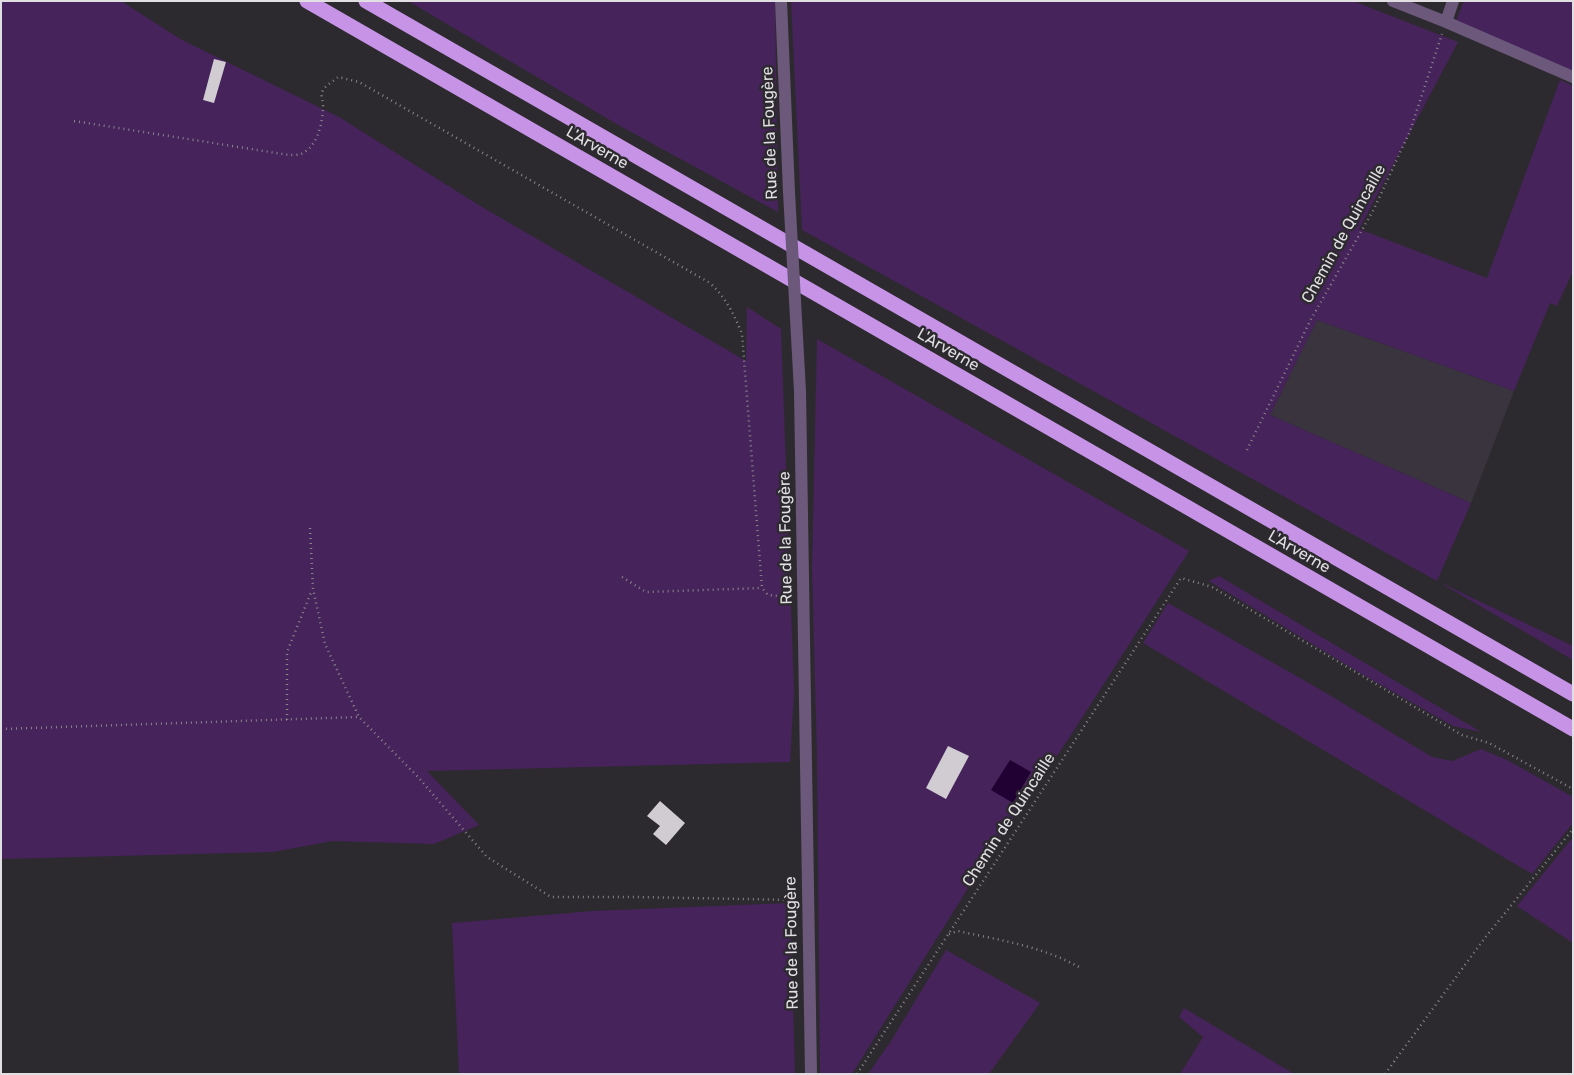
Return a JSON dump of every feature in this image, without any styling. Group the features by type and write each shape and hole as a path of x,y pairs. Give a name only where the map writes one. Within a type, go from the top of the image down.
{"highway":[{"name":"L'Arverne","path":"307,1 1573,729"},
{"name":"L'Arverne","path":"366,1 1573,694"}],"street":[{"name":"Rue de la Fougère","path":"781,1 800,391 812,1074"},
{"path":"1393,1 1573,77"},
{"path":"1446,22 1453,1"}],"path":[{"name":"Chemin de Quincaille","path":"1246,450 1310,321 1374,209 1410,131 1446,22"},
{"path":"74,121 289,156 301,154 309,149 316,139 324,104 322,98 324,89 338,77 359,82 710,283 733,311 742,334 762,588 768,595 803,597"},
{"path":"310,528 313,589 325,644 359,717 418,777 487,857 551,898 636,897 808,900"},
{"path":"622,577 646,592 762,588"},
{"name":"Chemin de Quincaille","path":"857,1074 1181,578 1212,587 1462,735 1489,742 1573,789"},
{"path":"287,720 287,652 313,589"},
{"path":"1,729 359,717"},
{"path":"1385,1074 1484,940 1573,829"},
{"path":"947,935 958,931 1023,945 1062,958 1079,967"}],"shaded area":[{"path":"1,1 121,1 182,40 339,117 477,204 746,361 747,307 781,329 794,691 790,762 427,771 479,825 434,844 332,841 273,852 1,859"},
{"path":"408,1 775,1 778,212 620,126"},
{"path":"791,1 1353,1 1458,42 1359,229 1487,278 1560,80 1573,86 1573,271 1557,306 1550,303 1514,391 1317,320 1270,415 1471,503 1437,581 802,230"},
{"path":"1464,1 1573,1 1573,72 1455,23"},
{"path":"1317,320 1514,391 1471,503 1270,415"},
{"path":"817,339 1189,551 1069,738 990,853 852,1074 820,1074 817,755 812,570"},
{"path":"1219,576 1481,732 1453,726 1360,673 1209,581"},
{"path":"1437,581 1573,646 1573,660"},
{"path":"1168,603 1321,690 1432,757 1452,761 1481,749 1507,760 1573,797 1573,823 1532,874 1143,643"},
{"path":"1010,760 1031,772 1013,803 991,790"},
{"path":"1573,837 1573,943 1517,906"},
{"path":"790,903 795,1074 459,1074 452,923 592,911"},
{"path":"946,950 1040,1003 989,1074 868,1074 891,1041"},
{"path":"1184,1008 1294,1074 1180,1074 1203,1037 1179,1017"}],"building":[{"path":"214,59 226,62 214,103 203,100"},
{"path":"948,746 969,756 946,799 926,788"},
{"path":"660,801 685,823 666,845 653,834 660,826 647,816"}]}
